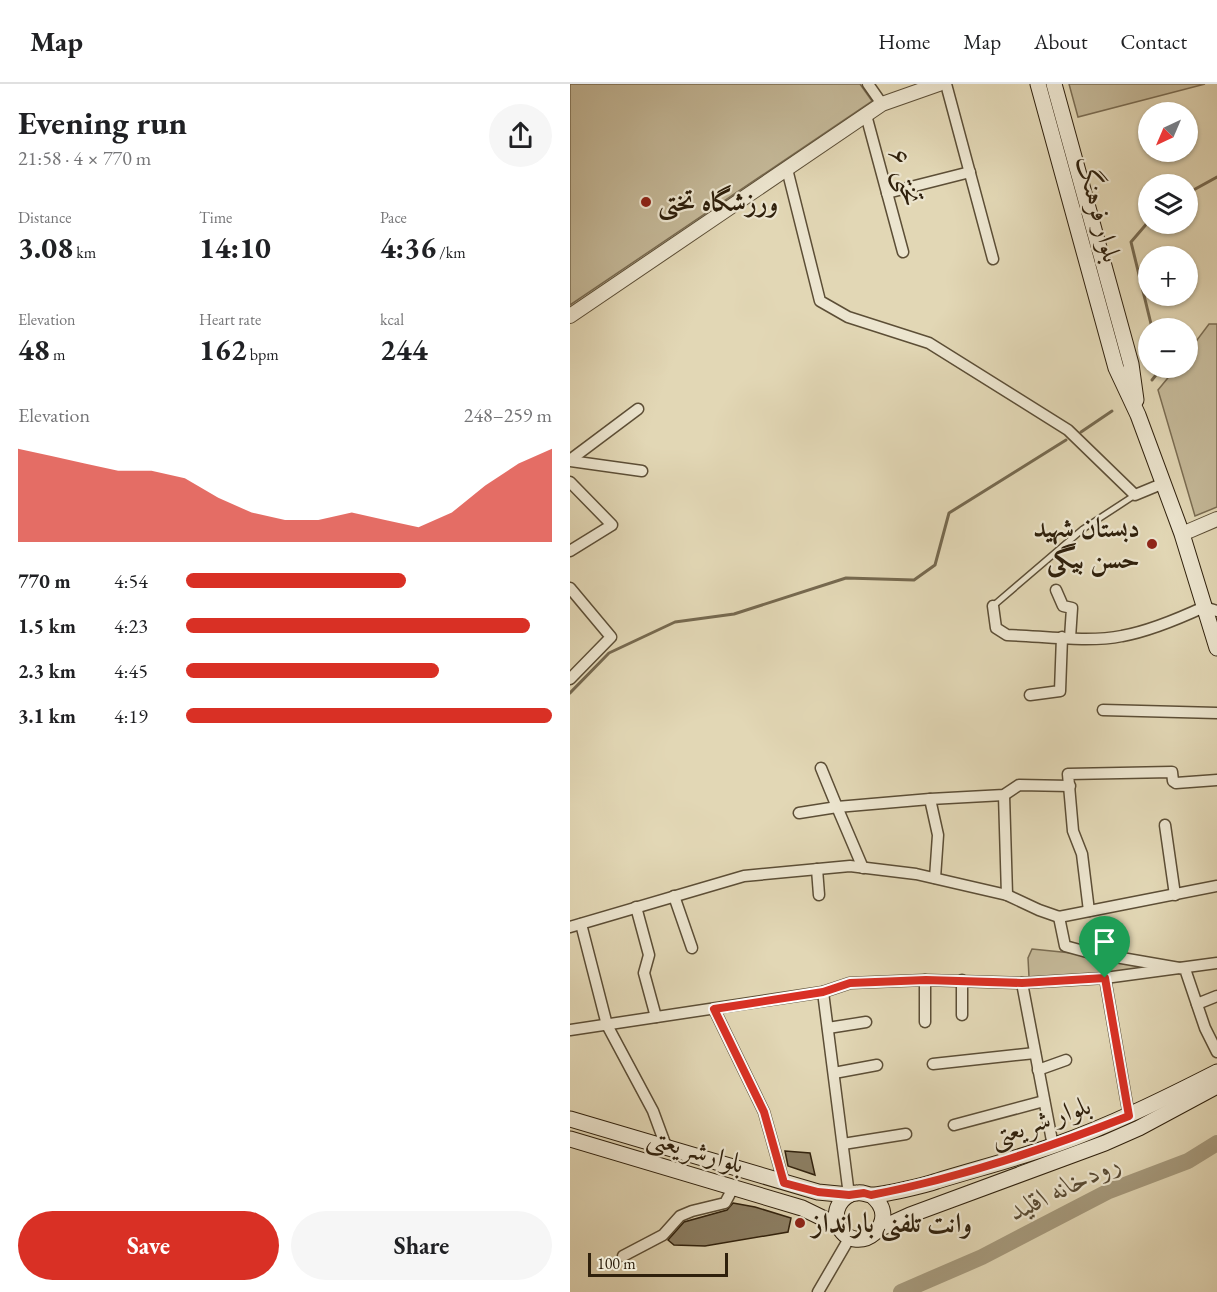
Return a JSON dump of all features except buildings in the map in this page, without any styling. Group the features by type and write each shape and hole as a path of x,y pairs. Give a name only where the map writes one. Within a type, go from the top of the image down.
{"main road":[{"name":"بلوار فرهنگ","path":"1038,84 1116,368 1138,415 1211,609 1217,648"},
{"name":"بلوار فرهنگ","path":"1054,84 1131,364 1138,415"},
{"name":"بلوار شریعتی","path":"871,1195 931,1183 1053,1146 1129,1116 1217,1072"},
{"path":"879,1229 883,1214 877,1200 871,1195 856,1192 849,1195 839,1205 837,1212 839,1226 850,1237 866,1238 879,1229 910,1215 1105,1143 1139,1128 1217,1086"},
{"path":"570,1119 784,1183 818,1192 849,1195"},
{"name":"بلوارشریعتی","path":"570,1138 802,1208 839,1226"},
{"path":"931,1183 936,1206"}],"street":[{"path":"868,84 882,104"},
{"path":"570,315 882,104 939,84"},
{"path":"946,84 993,259"},
{"name":"تختی ۶","path":"866,115 903,252"},
{"path":"786,169 820,301 848,317 929,344 1068,430 1135,495 1164,483"},
{"path":"887,193 970,172"},
{"path":"570,460 638,409"},
{"path":"570,460 642,471"},
{"path":"570,482 612,525 570,551"},
{"path":"1182,534 1217,519"},
{"path":"570,588 611,637 570,679"},
{"path":"1030,695 1060,691 1072,608 1063,606 1056,590"},
{"path":"993,606 996,628 1007,634 1066,637 1121,637 1211,609"},
{"path":"1103,710 1217,713"},
{"path":"821,768 863,868"},
{"path":"1089,911 1082,854 1073,831 1068,774 1172,772 1176,783 1217,780"},
{"path":"799,813 837,807 1004,795 1019,784 1070,786"},
{"path":"1004,795 1007,895"},
{"path":"930,799 938,835 935,878"},
{"path":"1165,825 1175,895"},
{"path":"667,1149 653,1111 607,1024 575,926 744,876 850,866 935,878 1007,895 1059,917 1217,886"},
{"path":"818,869 819,895"},
{"path":"675,896 692,948"},
{"path":"636,907 649,955 644,973 656,1017"},
{"path":"1059,917 1065,946 1185,969"},
{"path":"571,1028 823,992 850,983 962,980 1022,983 1105,978 1217,963"},
{"path":"1185,969 1205,1028 1217,1052"},
{"path":"1105,978 1129,1116"},
{"path":"925,1022 926,980"},
{"path":"962,980 962,1014"},
{"path":"1022,983 1053,1146"},
{"path":"823,992 849,1195"},
{"path":"1197,1004 1217,996"},
{"path":"714,1009 764,1112 784,1183"},
{"path":"828,1028 866,1022"},
{"path":"933,1064 1035,1053"},
{"path":"1038,1070 1066,1060"},
{"path":"834,1073 877,1065"},
{"path":"954,1125 1044,1101"},
{"path":"843,1144 906,1134"},
{"path":"623,1256 663,1235 680,1216 725,1203 733,1188"},
{"path":"818,1292 850,1237"}],"lane":[{"path":"993,606 1083,529 1135,495"}],"shaded area":[{"name":"ورزشگاه تختی","path":"570,84 860,84 872,101 570,305"},
{"path":"1069,84 1205,84 1078,117"},
{"path":"1209,324 1217,324 1217,507 1195,516 1158,390 1168,378 1198,378 1198,339"},
{"path":"1032,949 1160,962 1159,967 1068,977 1029,977 1028,958"}],"waterway":[{"path":"1198,187 1217,177"},
{"path":"1138,234 1131,242 1150,318"},
{"path":"1081,432 1112,411"},
{"path":"570,693 609,653 675,622 734,614 846,578 914,580 935,565 949,513 1066,440"},
{"name":"رودخانه اقلید","path":"901,1292 982,1257 1109,1191 1188,1161 1217,1143"}],"place":[{"name":"ورزشگاه تختی","path":"646,202"},
{"name":"دبستان شهید حسن بیگی","path":"1152,544"},
{"name":"وانت تلفنی بارانداز","path":"800,1223"}],"route":[{"path":"1105,978 1129,1116 1053,1146 931,1183 871,1195 856,1192 849,1195 818,1192 784,1183 764,1112 714,1009 823,992 850,983 962,980 1022,983 1105,978"}]}
